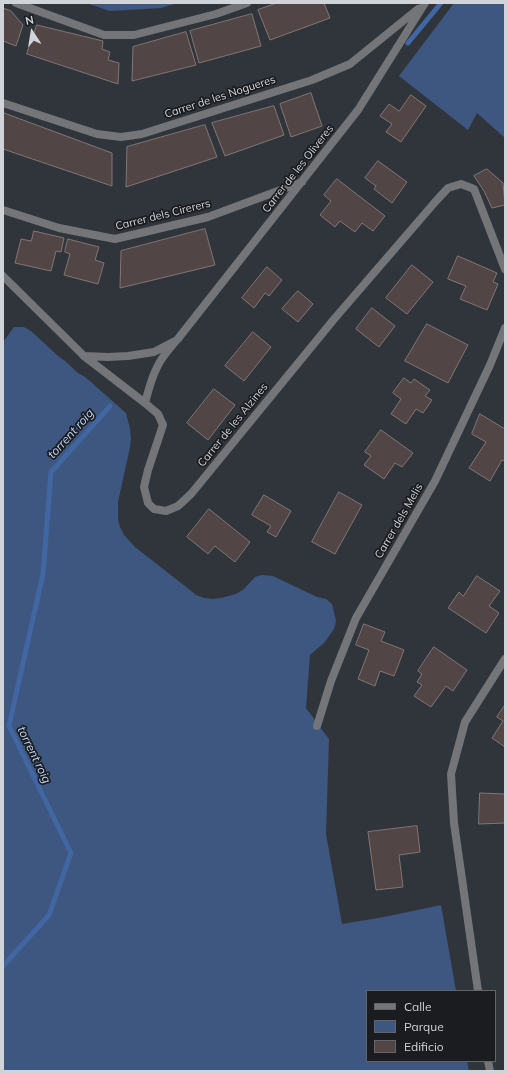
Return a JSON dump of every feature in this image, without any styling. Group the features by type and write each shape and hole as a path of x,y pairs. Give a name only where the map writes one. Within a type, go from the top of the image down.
{"street":[{"path":"16,3 104,35 134,35 216,14 247,3"},
{"name":"Carrer de les Nogueres","path":"3,103 96,134 121,137 142,134 312,80 350,64 425,4"},
{"name":"Carrer de les Oliveres","path":"145,403 150,384 161,360 358,110 425,4"},
{"name":"Carrer dels Cirerers","path":"3,210 59,228 115,239 208,217 302,181"},
{"name":"Carrer de les Alzines","path":"3,276 84,356 158,414 163,425 144,487 148,503 154,509 166,511 178,506 191,494 335,318 448,188 461,184 474,189 505,269"},
{"name":"Carrer dels Melis","path":"317,726 331,681 356,618 435,481 490,365 505,328"},
{"name":"Carrer de les Oliveres","path":"84,356 128,356 154,352 176,340"},
{"path":"478,990 454,824 450,774 465,722 505,659"}],"green space":[{"path":"86,3 178,3 161,8 110,11"},
{"path":"454,3 505,3 505,138 477,113 468,130 399,76"},
{"path":"14,327 24,327 31,331 58,356 85,377 126,413 131,439 118,502 118,519 124,535 135,547 196,595 204,598 221,598 236,594 244,589 255,577 262,575 273,576 317,597 326,599 332,604 336,621 334,629 324,643 310,655 306,708 329,739 326,834 342,924 441,905 456,990 366,990 366,1062 467,1062 469,1071 3,1071 3,342"}],"building":[{"path":"277,3 324,3 330,18 270,40 258,10"},
{"path":"3,8 11,11 23,25 16,46 3,41"},
{"path":"252,14 261,46 199,63 190,31"},
{"path":"37,25 103,41 102,49 110,52 108,60 119,63 118,84 27,54"},
{"path":"186,32 196,65 132,81 133,47"},
{"path":"311,93 322,126 291,137 280,104"},
{"path":"411,95 426,106 401,142 386,132 392,124 380,116 389,104 399,111"},
{"path":"274,106 284,135 225,156 212,123"},
{"path":"4,113 112,153 112,186 3,149"},
{"path":"205,125 217,157 126,187 127,147"},
{"path":"378,161 407,182 392,203 374,189 376,186 365,178"},
{"path":"487,169 503,183 505,205 492,208 484,191 474,176"},
{"path":"337,179 385,216 373,231 362,223 355,232 340,221 335,227 320,215 331,201 324,195"},
{"path":"205,229 215,265 120,288 121,251"},
{"path":"34,231 64,238 61,252 56,251 51,271 15,263 21,239 31,241"},
{"path":"68,239 99,247 95,260 104,263 98,284 64,275 70,254 65,252"},
{"path":"458,256 497,273 493,282 498,284 487,310 460,299 466,286 448,279"},
{"path":"412,265 433,282 407,314 386,298"},
{"path":"267,267 282,280 269,296 265,293 254,308 242,298"},
{"path":"298,291 313,304 298,322 282,309"},
{"path":"372,308 395,326 379,347 356,329"},
{"path":"427,324 468,345 448,383 405,361"},
{"path":"253,332 271,347 244,381 225,366"},
{"path":"404,378 411,383 414,379 430,390 425,396 432,400 423,413 416,409 406,424 391,414 401,399 393,393"},
{"path":"214,389 235,405 208,440 187,423"},
{"path":"480,414 505,429 505,461 502,460 490,481 469,468 486,442 472,434"},
{"path":"381,430 413,453 402,467 395,463 384,479 364,465 371,456 365,452"},
{"path":"339,492 362,505 335,554 312,542"},
{"path":"264,495 291,511 276,537 267,532 271,526 252,515"},
{"path":"209,509 250,542 235,562 215,546 208,554 187,537"},
{"path":"477,576 500,591 489,606 499,613 486,633 448,608 459,592 463,596"},
{"path":"364,624 385,632 381,641 404,650 394,676 380,671 375,686 358,679 369,650 356,645"},
{"path":"434,647 467,670 453,691 446,686 431,707 414,696 422,685 417,682 422,674 418,671"},
{"path":"505,705 505,747 492,738 503,721 497,717"},
{"path":"480,793 505,794 505,823 479,824"},
{"path":"417,826 420,852 399,855 403,887 376,890 368,832"}],"waterway":[{"name":"torrent roig","path":"408,43 441,3"},
{"name":"torrent roig","path":"3,966 49,915 71,853 9,726 43,574 51,472 110,406"}]}
